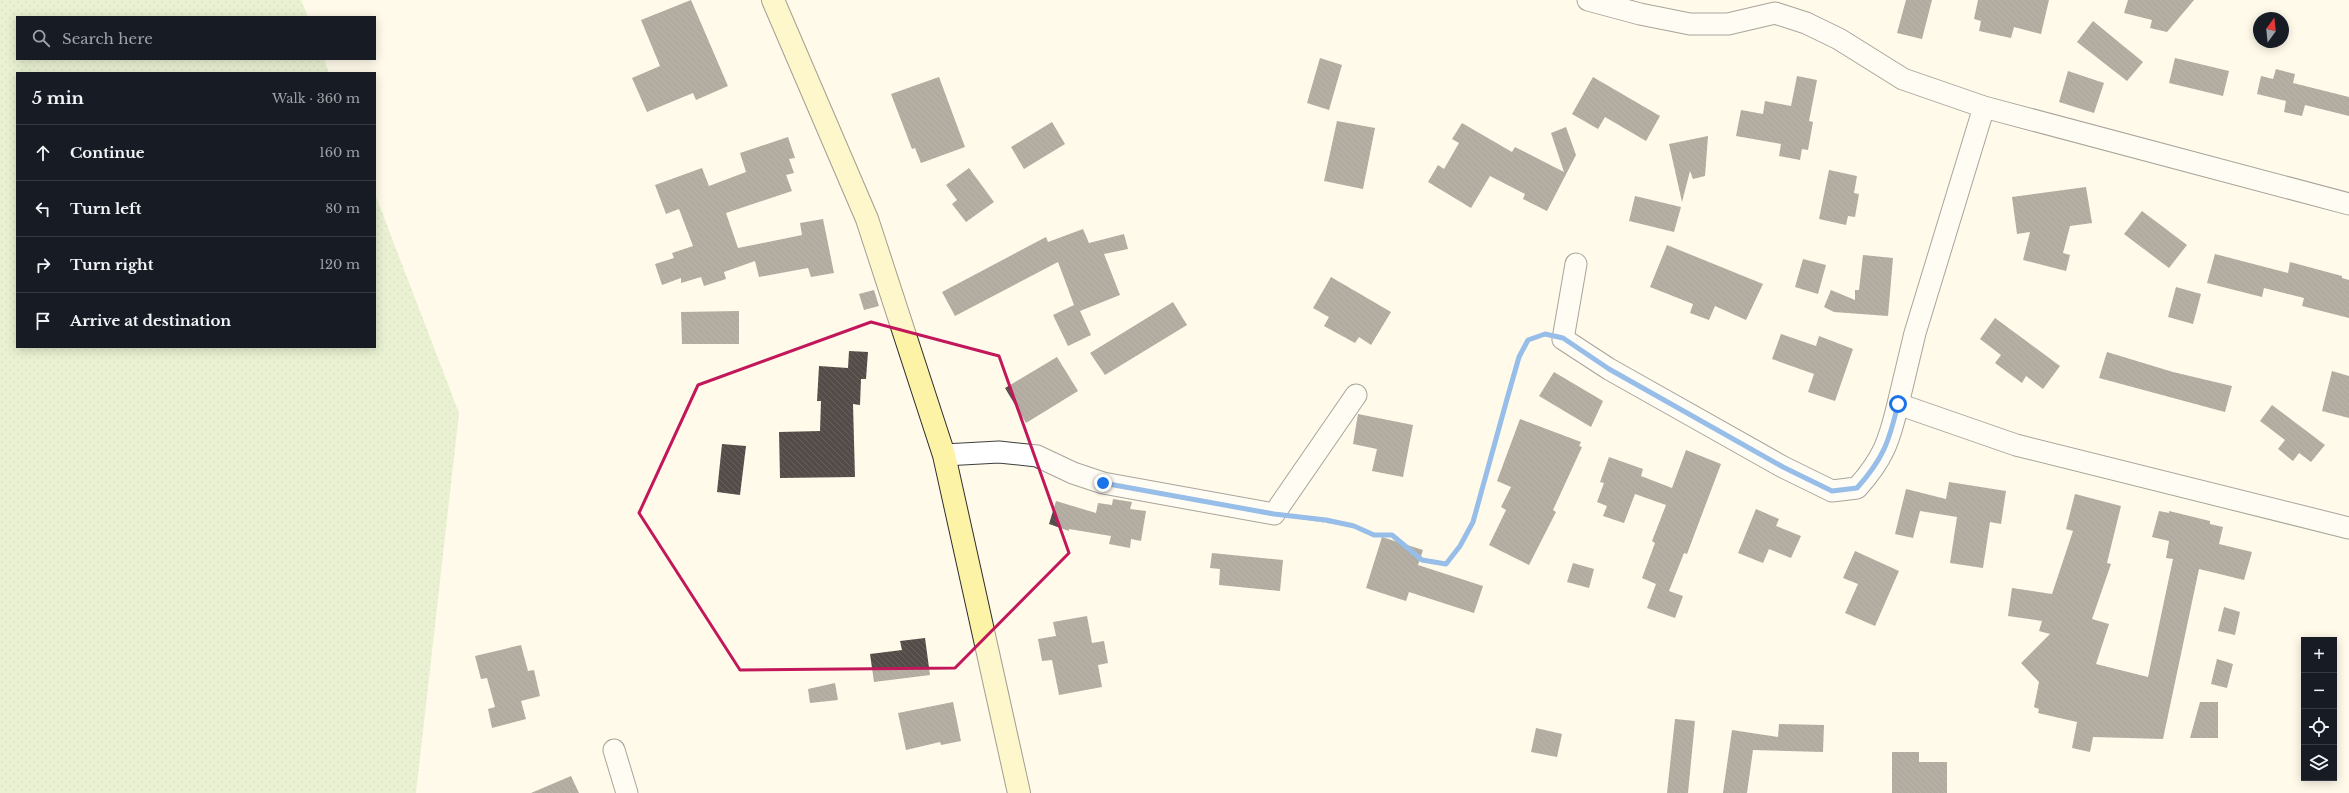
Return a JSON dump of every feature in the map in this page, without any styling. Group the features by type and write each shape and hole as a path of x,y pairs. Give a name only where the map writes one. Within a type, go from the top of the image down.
{"street":[{"path":"773,0 867,219 944,455 1019,793"},
{"path":"1588,0 1640,14 1690,24 1728,24 1776,7 1839,39 1903,79 1984,107 2349,204"},
{"path":"1576,264 1563,338 1609,369 1776,463 1832,491 1857,488 1875,468 1889,442 1915,334 1984,107"},
{"path":"944,455 999,452 1037,456 1073,473 1103,483 1274,514 1356,395"},
{"path":"1898,404 2016,445 2349,528"},
{"path":"614,750 627,793"}],"path":[{"path":"1274,514 1326,520 1354,526 1374,535 1392,535 1422,560 1446,564 1460,546 1473,522 1519,357 1528,340 1545,334 1563,338"}],"highlighted area":[{"path":"871,322 999,356 1069,553 955,668 740,670 639,513 698,385"}],"green space":[{"path":"0,0 301,0 308,16 16,16 16,60 324,60 329,72 16,72 16,348 376,348 376,197 459,413 416,793 0,793"}],"building":[{"path":"691,0 728,86 696,100 693,93 647,112 632,78 660,66 641,20"},
{"path":"1906,0 1932,0 1922,39 1897,33"},
{"path":"1978,0 2049,0 2041,34 2014,27 2011,38 1979,31 1981,21 1974,19"},
{"path":"2128,0 2194,0 2167,32 2150,28 2152,20 2124,13"},
{"path":"2093,21 2143,62 2127,81 2077,42"},
{"path":"1320,58 1342,65 1329,110 1307,103"},
{"path":"2175,58 2229,71 2223,96 2169,83"},
{"path":"2276,69 2295,74 2293,83 2349,97 2349,116 2305,105 2302,116 2284,112 2286,101 2257,94 2261,76 2273,79"},
{"path":"2068,71 2104,83 2094,113 2059,102"},
{"path":"1797,76 1817,80 1809,121 1813,122 1808,150 1802,149 1800,160 1779,156 1781,144 1736,136 1741,110 1763,114 1765,101 1791,106"},
{"path":"939,77 965,147 921,163 915,148 912,149 891,94"},
{"path":"1593,77 1660,116 1646,141 1605,117 1598,129 1572,114"},
{"path":"1337,121 1375,128 1363,189 1324,181"},
{"path":"1052,122 1065,144 1024,169 1011,147"},
{"path":"1462,123 1512,152 1515,147 1564,172 1551,133 1566,127 1576,155 1547,211 1523,199 1525,194 1490,176 1471,208 1428,182 1438,165 1444,169 1459,143 1452,139"},
{"path":"1708,136 1705,176 1693,179 1690,171 1682,202 1669,144"},
{"path":"788,137 795,158 789,159 794,173 786,175 792,191 726,213 738,248 802,235 800,223 823,219 834,273 811,277 808,268 759,277 755,261 724,272 726,279 704,286 701,277 681,283 681,278 662,285 655,264 674,258 672,253 693,246 679,209 666,214 655,185 702,168 709,186 746,172 740,153"},
{"path":"969,168 994,202 966,222 952,204 957,200 946,185"},
{"path":"1829,170 1857,176 1854,193 1859,194 1855,217 1848,216 1846,225 1819,219"},
{"path":"2086,187 2092,223 2070,226 2063,253 2070,255 2066,271 2023,260 2030,232 2017,234 2012,197"},
{"path":"1635,196 1681,207 1674,232 1629,221"},
{"path":"2142,211 2187,245 2169,268 2124,234"},
{"path":"1083,229 1089,243 1124,234 1128,249 1104,254 1120,295 1080,311 1091,335 1068,346 1053,315 1074,305 1058,262 955,316 942,292 1046,237 1048,242"},
{"path":"1667,245 1763,284 1746,320 1715,306 1709,320 1690,313 1693,304 1650,287"},
{"path":"2215,254 2288,273 2290,262 2342,276 2342,278 2349,280 2349,318 2302,306 2304,298 2264,288 2262,297 2207,283"},
{"path":"1863,255 1893,258 1888,316 1834,312 1824,307 1831,290 1855,300 1855,290 1859,290"},
{"path":"1803,259 1826,265 1818,294 1795,287"},
{"path":"1331,277 1391,312 1371,345 1359,337 1355,343 1324,326 1329,317 1313,308"},
{"path":"2176,287 2201,294 2193,324 2168,317"},
{"path":"874,290 879,306 864,310 859,294"},
{"path":"1173,302 1187,325 1105,375 1090,353"},
{"path":"739,311 739,344 682,344 681,312"},
{"path":"1995,318 2060,366 2043,389 2026,376 2022,383 1995,363 2001,355 1980,339"},
{"path":"1781,334 1816,346 1819,336 1853,349 1835,401 1808,392 1814,374 1772,359"},
{"path":"849,351 868,352 866,379 861,379 860,405 853,404 855,477 780,478 779,432 820,431 821,401 817,401 819,366 848,368"},
{"path":"2107,352 2173,372 2232,386 2225,412 2099,378"},
{"path":"1057,357 1078,391 1026,423 1005,388"},
{"path":"2332,371 2349,376 2349,418 2322,411"},
{"path":"1554,372 1603,401 1591,427 1539,396"},
{"path":"2272,405 2325,445 2311,462 2299,453 2293,461 2278,449 2285,440 2260,421"},
{"path":"1358,414 1413,425 1403,477 1372,471 1377,449 1353,444"},
{"path":"1520,419 1581,442 1579,446 1582,447 1553,510 1556,512 1529,565 1489,545 1506,510 1501,507 1511,487 1497,481"},
{"path":"722,444 746,446 740,495 717,492"},
{"path":"1686,450 1721,464 1687,554 1684,553 1669,591 1683,596 1675,618 1647,608 1656,584 1642,578 1655,543 1652,541 1666,505 1635,494 1624,523 1603,516 1607,506 1597,502 1604,483 1600,482 1609,457 1643,469 1641,476 1672,488"},
{"path":"1949,482 2006,491 2001,524 1990,522 1983,568 1950,563 1957,517 1920,511 1913,538 1895,534 1906,489 1946,499"},
{"path":"2075,494 2121,506 2107,563 2111,564 2092,619 2109,624 2096,664 2148,677 2173,559 2166,558 2169,541 2152,537 2159,511 2169,513 2169,511 2210,521 2210,524 2223,527 2219,544 2252,552 2244,580 2199,569 2163,739 2093,737 2090,752 2072,748 2077,722 2038,713 2039,709 2034,707 2039,682 2021,663 2050,634 2039,631 2042,621 2008,616 2012,588 2052,594 2073,531 2066,529"},
{"path":"1113,499 1132,502 1130,509 1146,511 1141,541 1131,539 1130,548 1109,544 1111,536 1069,529 1069,531 1049,524 1056,501 1096,513 1098,503 1112,505"},
{"path":"1756,509 1779,519 1776,526 1801,536 1791,558 1769,549 1763,563 1738,553"},
{"path":"1382,537 1423,550 1418,565 1483,586 1474,613 1409,592 1406,601 1366,588"},
{"path":"1855,551 1899,571 1875,626 1845,613 1858,584 1843,578"},
{"path":"1212,553 1283,560 1280,591 1219,585 1220,569 1210,568"},
{"path":"1573,563 1594,569 1589,588 1567,582"},
{"path":"2224,607 2240,612 2235,635 2218,631"},
{"path":"1087,616 1092,643 1104,641 1108,663 1098,665 1102,687 1059,695 1052,660 1042,661 1038,639 1056,636 1053,622"},
{"path":"925,638 930,675 874,682 870,654 902,650 900,641"},
{"path":"521,645 528,671 534,670 540,696 521,701 526,719 492,728 488,709 495,707 487,678 481,679 475,656"},
{"path":"2217,659 2233,664 2227,688 2211,684"},
{"path":"835,683 838,700 810,703 808,689"},
{"path":"953,702 961,741 941,745 940,742 906,750 898,713"},
{"path":"2200,702 2218,702 2218,738 2190,738"},
{"path":"1675,719 1695,721 1688,793 1667,793"},
{"path":"1779,724 1824,725 1823,752 1753,750 1747,793 1723,793 1732,730 1778,737"},
{"path":"1536,728 1562,734 1557,757 1531,752"},
{"path":"1892,752 1919,752 1919,762 1947,762 1947,793 1892,793"},
{"path":"571,776 579,793 531,793"}],"route":[{"path":"1103,483 1274,514 1326,520 1354,526 1374,535 1392,535 1422,560 1446,564 1460,546 1473,522 1519,357 1528,340 1545,334 1563,338 1609,369 1783,467 1832,491 1857,488 1875,468 1889,442 1898,404"}]}
